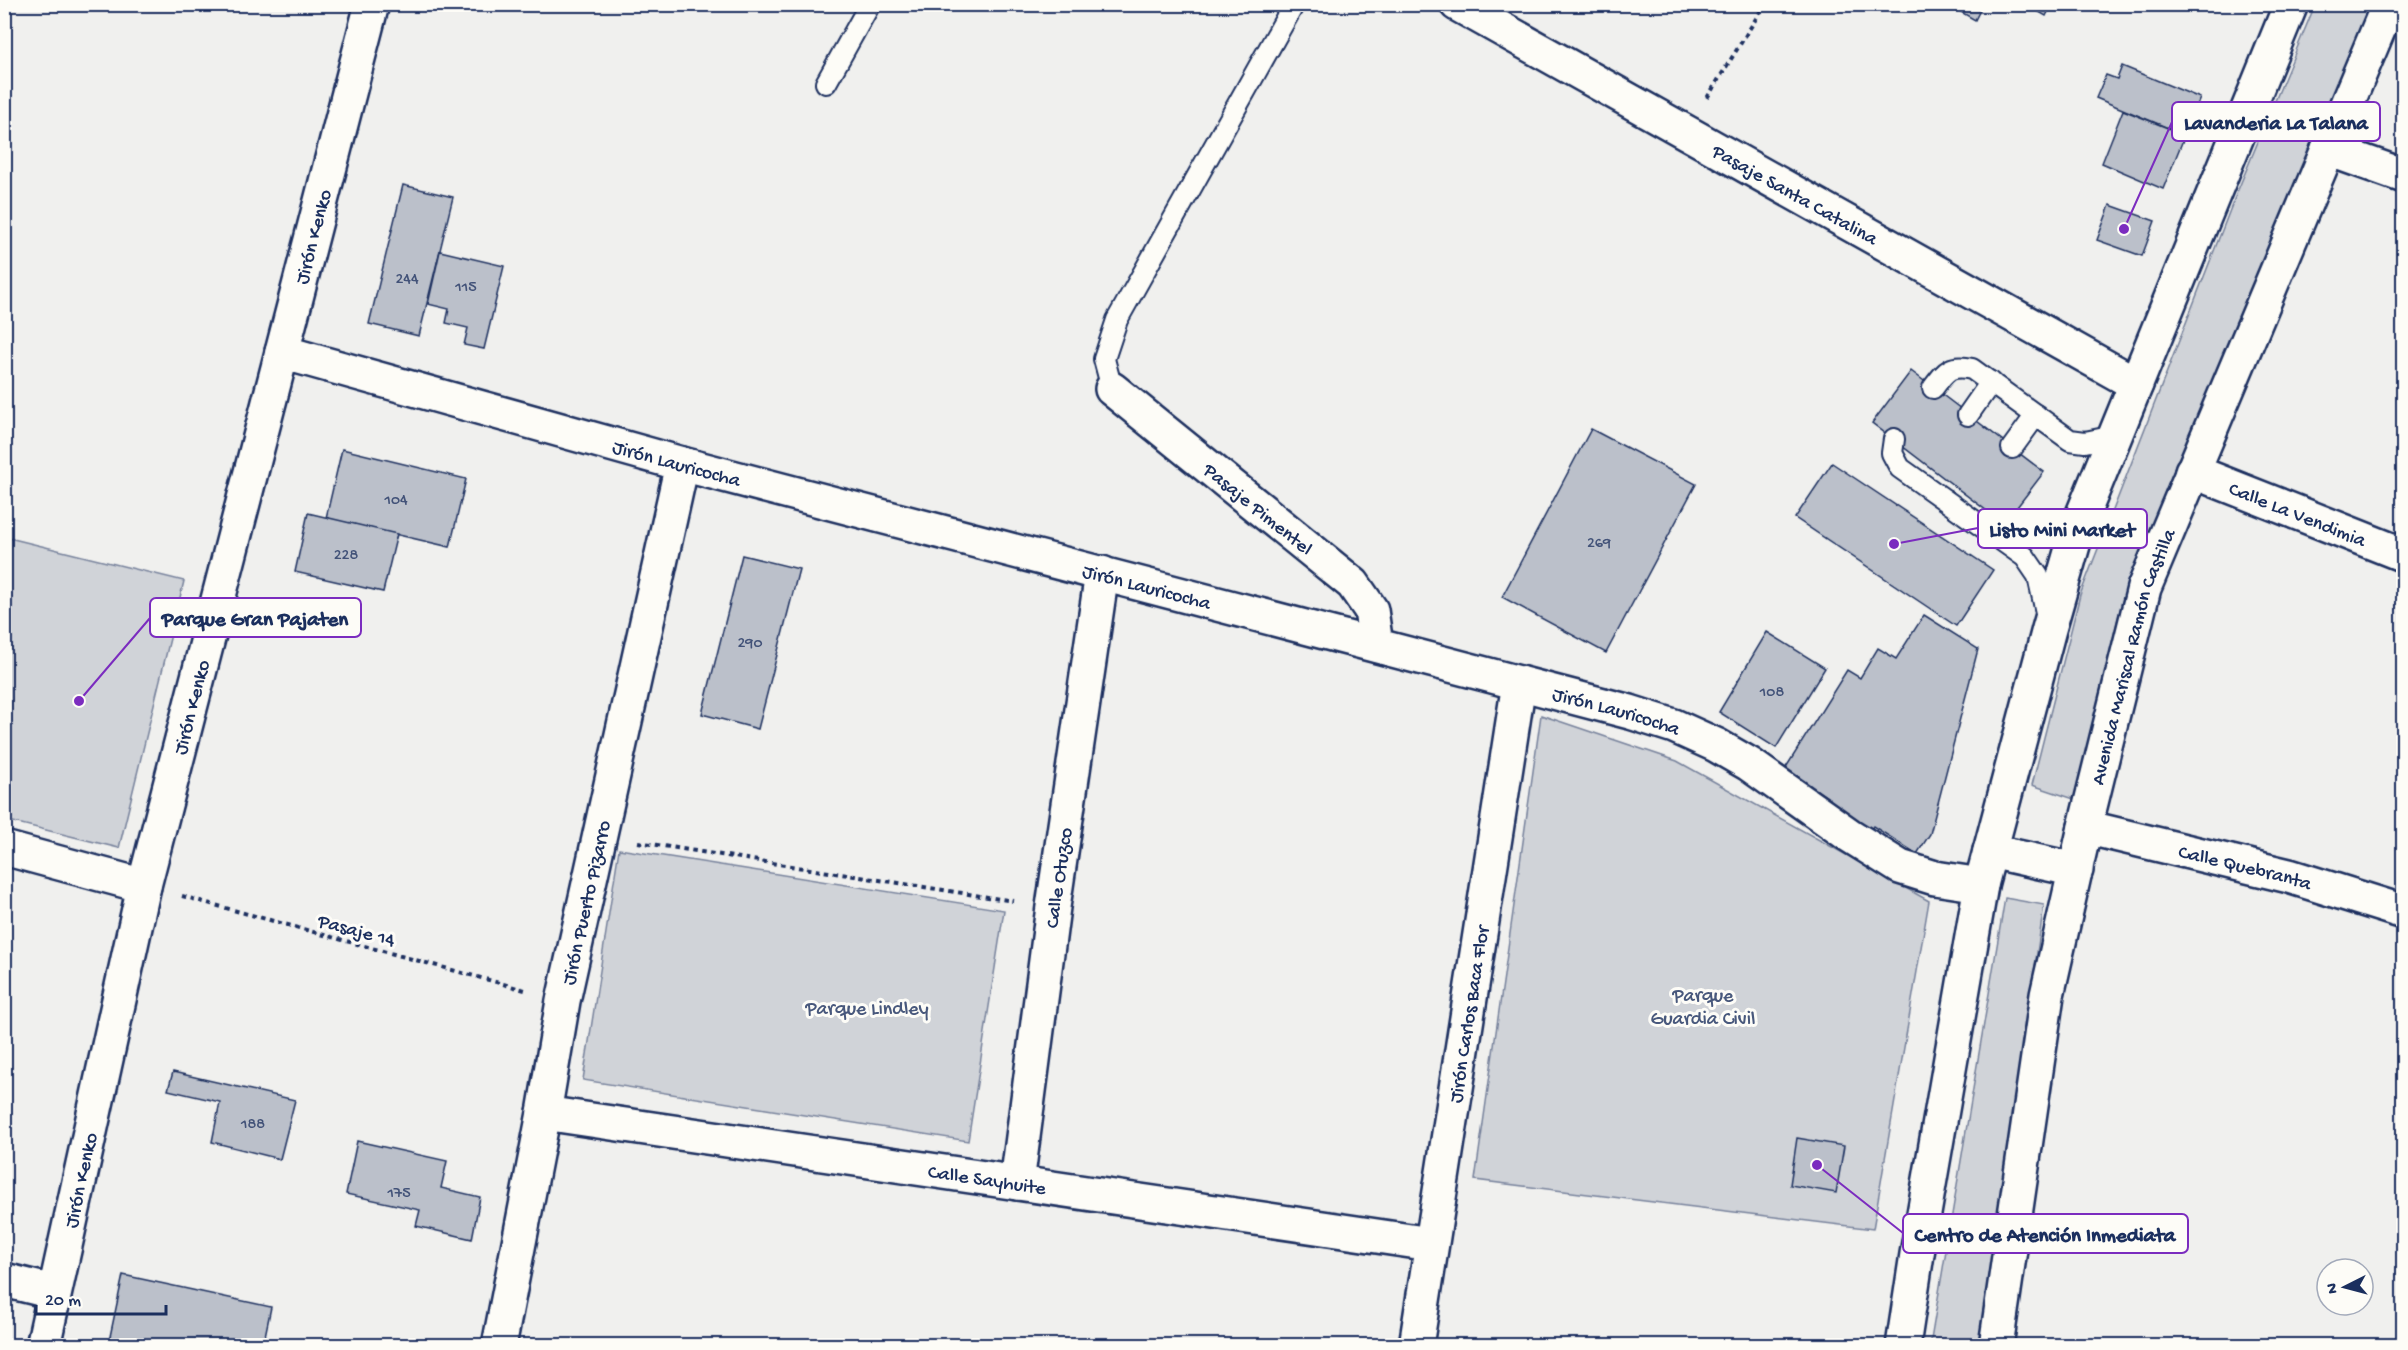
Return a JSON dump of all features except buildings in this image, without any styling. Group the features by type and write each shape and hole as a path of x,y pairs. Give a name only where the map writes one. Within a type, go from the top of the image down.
{"street":[{"name":"Jirón Kenko","path":"43,1346 53,1292 144,886 372,4"},
{"name":"Pasaje Santa Catalina","path":"1456,4 2136,384"},
{"path":"1903,1346 1918,1242 1981,885 2049,628 2079,524 2290,4"},
{"name":"Avenida Mariscal Ramón Castilla","path":"1996,1346 2048,995 2085,826 2144,588 2389,4"},
{"path":"2328,149 2403,176"},
{"name":"Jirón Lauricocha","path":"282,352 682,464 1630,712 1674,726 1749,764 1849,835 1900,867 1935,878 1981,885"},
{"name":"Pasaje Pimentel","path":"1112,389 1353,584 1371,610 1376,645"},
{"name":"Jirón Puerto Pizarro","path":"500,1346 563,1001 682,464"},
{"name":"Calle La Vendimia","path":"2192,471 2403,555"},
{"name":"Calle Otuzco","path":"1017,1183 1053,907 1102,573"},
{"name":"Jirón Carlos Baca Flor","path":"1416,1346 1519,684"},
{"name":"Calle Quebranta","path":"2085,826 2289,876 2403,912"},
{"path":"4,848 144,886"},
{"path":"1990,851 2076,870"},
{"name":"Calle Sayhuite","path":"544,1113 1431,1244"},
{"path":"4,1280 53,1292"}],"lane":[{"path":"826,83 870,4"},
{"path":"1112,389 1104,359 1117,320 1294,4"},
{"path":"1933,388 1947,371 1959,366 1972,369 2070,440 2085,442 2115,436"},
{"path":"1968,414 1991,382"},
{"path":"2012,448 2036,415"},
{"path":"1894,439 1892,453 1900,468 1925,475 1970,508 2025,557 2038,576 2049,628"}],"path":[{"path":"1686,132 1765,4"},
{"path":"599,836 1053,907"},
{"name":"Pasaje 14","path":"144,886 563,1001"}],"green space":[{"path":"2315,5 2374,5 2169,482 2122,602 2074,799 2032,785 2080,595 2235,197"},
{"path":"5,537 184,581 119,848 5,820"},
{"name":"Parque Guardia Civil","path":"1541,715 1677,761 1929,901 1873,1229 1475,1180"},
{"name":"Parque Lindley","path":"619,849 1004,910 968,1141 583,1080"},
{"path":"2005,898 2044,905 1979,1345 1930,1346"}],"place":[{"name":"Lavanderia La Talana","path":"2124,229"},
{"name":"Listo Mini Market","path":"1894,544"},
{"name":"Parque Gran Pajaten","path":"79,701"},
{"name":"Centro de Atención Inmediata","path":"1817,1165"}]}
